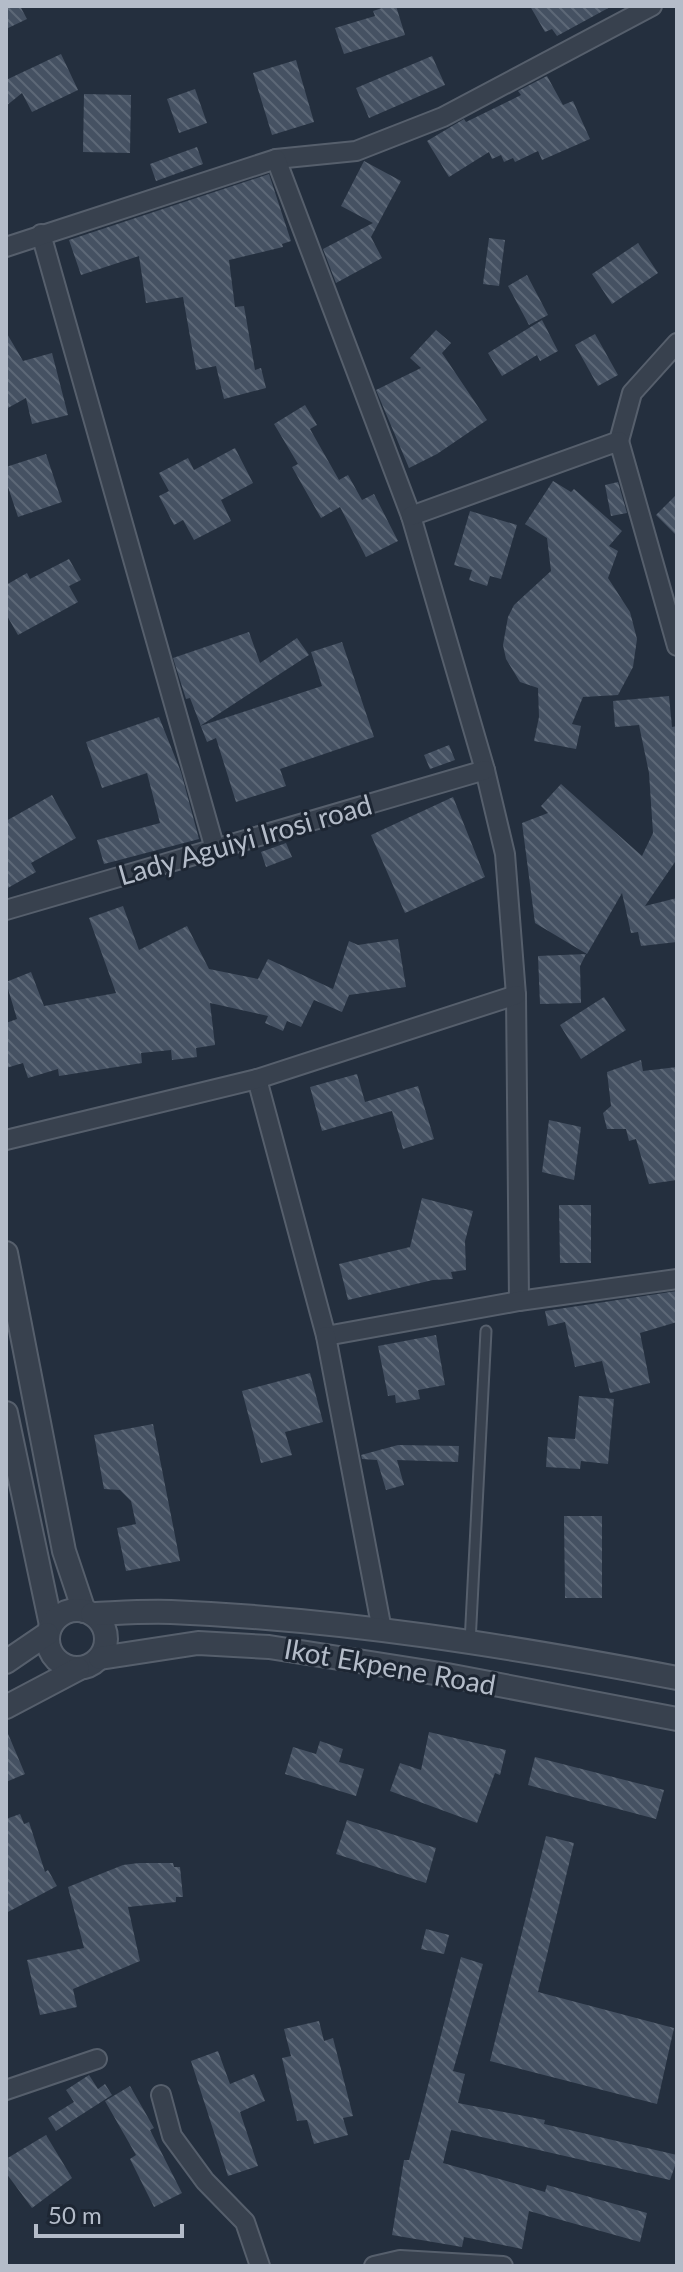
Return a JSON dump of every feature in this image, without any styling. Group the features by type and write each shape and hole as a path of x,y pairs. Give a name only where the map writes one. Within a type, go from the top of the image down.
{"street":[{"path":"6,247 276,159 356,151 443,117 652,6"},
{"path":"276,159 411,516 485,770 505,854 516,995 519,1301"},
{"path":"41,234 215,849"},
{"path":"677,343 632,393 619,441 677,646"},
{"path":"411,516 619,441"},
{"name":"Lady Aguiyi Irosi road","path":"6,910 485,770"},
{"path":"6,1140 257,1079 516,995"},
{"path":"257,1079 326,1336 382,1630"},
{"path":"6,1253 64,1551 88,1612 106,1634 100,1658 6,1707"},
{"path":"326,1336 519,1301 677,1279"},
{"path":"6,1413 49,1630 51,1655 68,1668 78,1669"},
{"path":"6,1662 49,1630 59,1615 167,1611 382,1630 677,1678"},
{"name":"Ikot Ekpene Road","path":"100,1658 198,1643 269,1647 447,1675 677,1719"},
{"path":"6,2090 97,2059"},
{"path":"161,2095 172,2136 205,2181 245,2222 260,2266"},
{"path":"374,2266 400,2260 503,2266"}],"lane":[{"path":"470,1643 486,1331"}],"building":[{"path":"6,6 20,6 27,19 6,29"},
{"path":"396,6 405,35 344,54 335,28 375,16 373,11"},
{"path":"530,6 612,6 557,36 552,29 545,32"},
{"path":"61,54 78,90 32,112 22,93 6,106 6,80"},
{"path":"432,56 445,85 369,118 356,88"},
{"path":"296,60 314,122 272,135 253,73"},
{"path":"547,76 563,105 573,101 590,139 542,160 538,151 515,162 513,158 504,162 501,155 492,159 489,152 449,177 427,141 464,119 466,122 521,95 518,91"},
{"path":"195,89 207,123 179,133 167,99"},
{"path":"84,94 131,95 130,153 83,152"},
{"path":"197,147 203,164 156,181 150,164"},
{"path":"364,161 401,181 371,237 382,258 336,283 323,249 373,223 341,206"},
{"path":"269,174 291,241 282,244 283,247 229,260 235,307 244,306 255,370 261,368 266,388 224,399 216,366 196,370 183,297 146,303 139,256 81,275 69,240"},
{"path":"489,238 505,240 499,286 483,284"},
{"path":"638,243 658,273 612,304 592,274"},
{"path":"527,275 548,315 529,325 508,286"},
{"path":"542,320 558,351 540,361 537,355 502,376 488,353"},
{"path":"436,330 451,343 442,353 487,420 437,454 409,468 376,390 421,368 410,358"},
{"path":"6,332 23,361 52,353 68,415 32,424 26,398 6,409"},
{"path":"595,334 618,375 598,386 575,345"},
{"path":"305,405 317,425 310,429 339,480 348,475 362,500 374,494 398,541 366,557 340,507 321,518 292,467 298,464 274,424"},
{"path":"235,448 253,483 221,500 231,521 194,540 183,520 174,525 159,496 169,491 159,473 188,458 194,470"},
{"path":"46,454 62,502 18,517 6,481 6,467"},
{"path":"553,481 571,492 574,489 622,531 609,546 618,551 608,578 630,612 637,639 633,667 618,695 583,697 572,724 581,726 576,749 534,741 539,717 538,688 520,682 506,659 503,645 508,617 514,605 551,571 547,538 525,524"},
{"path":"618,482 627,513 611,516 605,485"},
{"path":"677,494 677,536 656,515"},
{"path":"470,511 517,525 501,579 490,576 487,586 469,580 472,570 454,565"},
{"path":"69,559 81,580 69,586 78,602 18,635 6,614 6,585 27,573 30,579"},
{"path":"249,632 260,663 297,638 309,655 201,726 190,698 186,699 173,658"},
{"path":"342,642 374,737 280,769 286,786 236,802 216,738 207,742 201,726 322,686 311,652"},
{"path":"669,696 672,727 677,726 677,859 645,906 677,898 677,942 641,946 638,932 631,933 622,893 587,954 535,923 522,823 548,813 541,806 561,784 642,856 653,833 649,773 639,725 615,727 613,701"},
{"path":"159,717 181,772 199,839 104,864 97,840 160,823 147,773 102,788 86,742"},
{"path":"449,745 455,760 430,769 424,755"},
{"path":"52,795 76,838 31,863 36,872 6,889 6,821"},
{"path":"453,797 485,877 405,913 371,835"},
{"path":"286,843 292,857 266,867 261,852"},
{"path":"123,906 139,950 187,926 209,969 258,979 268,959 333,989 349,941 358,945 398,939 406,987 349,995 342,1012 314,1000 301,1027 287,1021 283,1031 265,1023 268,1016 210,1003 215,1045 196,1048 197,1057 172,1060 171,1050 141,1053 142,1063 59,1076 58,1069 28,1078 23,1063 6,1068 6,1023 17,1019 6,982 31,972 44,1006 116,993 89,918"},
{"path":"586,954 580,966 581,1003 540,1004 538,956"},
{"path":"604,997 626,1030 581,1059 560,1025"},
{"path":"641,1060 643,1071 677,1067 677,1180 649,1184 636,1139 629,1141 626,1129 607,1129 603,1113 611,1106 607,1072"},
{"path":"357,1074 365,1102 418,1086 434,1139 403,1149 392,1111 322,1131 310,1087"},
{"path":"549,1120 581,1127 574,1180 542,1172"},
{"path":"422,1198 473,1211 465,1241 466,1270 451,1272 453,1279 433,1280 348,1300 339,1264 410,1247"},
{"path":"559,1205 591,1205 591,1263 560,1263"},
{"path":"677,1291 677,1322 640,1333 650,1383 610,1393 602,1361 575,1367 565,1322 548,1326 545,1311"},
{"path":"436,1335 445,1385 418,1390 420,1399 396,1403 395,1395 388,1396 378,1346"},
{"path":"310,1373 323,1422 285,1432 292,1455 261,1463 242,1391"},
{"path":"579,1396 614,1399 608,1464 581,1461 580,1469 546,1467 548,1437 575,1439"},
{"path":"153,1424 180,1561 126,1571 117,1528 136,1524 131,1501 120,1490 104,1489 94,1435"},
{"path":"398,1445 459,1446 458,1462 397,1460 404,1485 386,1490 377,1460 362,1459 361,1455"},
{"path":"564,1516 602,1516 602,1598 565,1598"},
{"path":"6,1729 25,1774 6,1782"},
{"path":"429,1732 506,1750 500,1775 495,1773 477,1823 390,1791 400,1763 421,1770"},
{"path":"320,1741 343,1749 339,1762 364,1769 356,1796 285,1774 293,1747 316,1754"},
{"path":"535,1757 664,1790 656,1819 528,1785"},
{"path":"20,1814 24,1824 29,1822 45,1872 48,1870 57,1886 6,1913 6,1819"},
{"path":"347,1820 436,1848 426,1883 336,1854"},
{"path":"546,1836 574,1843 538,1992 674,2028 657,2104 490,2061"},
{"path":"173,1863 174,1867 180,1867 183,1897 176,1897 176,1902 128,1907 140,1961 73,1989 77,2007 40,2015 27,1960 84,1948 68,1887 123,1865"},
{"path":"426,1929 449,1935 444,1954 421,1949"},
{"path":"461,1957 483,1964 453,2071 465,2074 458,2103 545,2120 544,2124 677,2155 677,2160 670,2180 451,2130 443,2163 545,2192 547,2185 647,2213 640,2242 529,2211 522,2249 464,2237 462,2247 392,2235 404,2160 409,2160"},
{"path":"319,2021 324,2041 333,2038 353,2116 343,2118 348,2135 314,2144 307,2120 297,2121 282,2058 291,2056 284,2029"},
{"path":"218,2051 230,2084 254,2074 265,2101 240,2112 258,2166 228,2176 191,2061"},
{"path":"89,2075 98,2089 105,2084 112,2095 56,2131 48,2118 74,2102 66,2090"},
{"path":"130,2086 154,2128 150,2130 182,2193 154,2207 130,2159 136,2155 105,2101"},
{"path":"46,2135 72,2178 32,2208 6,2173 6,2159"}]}
